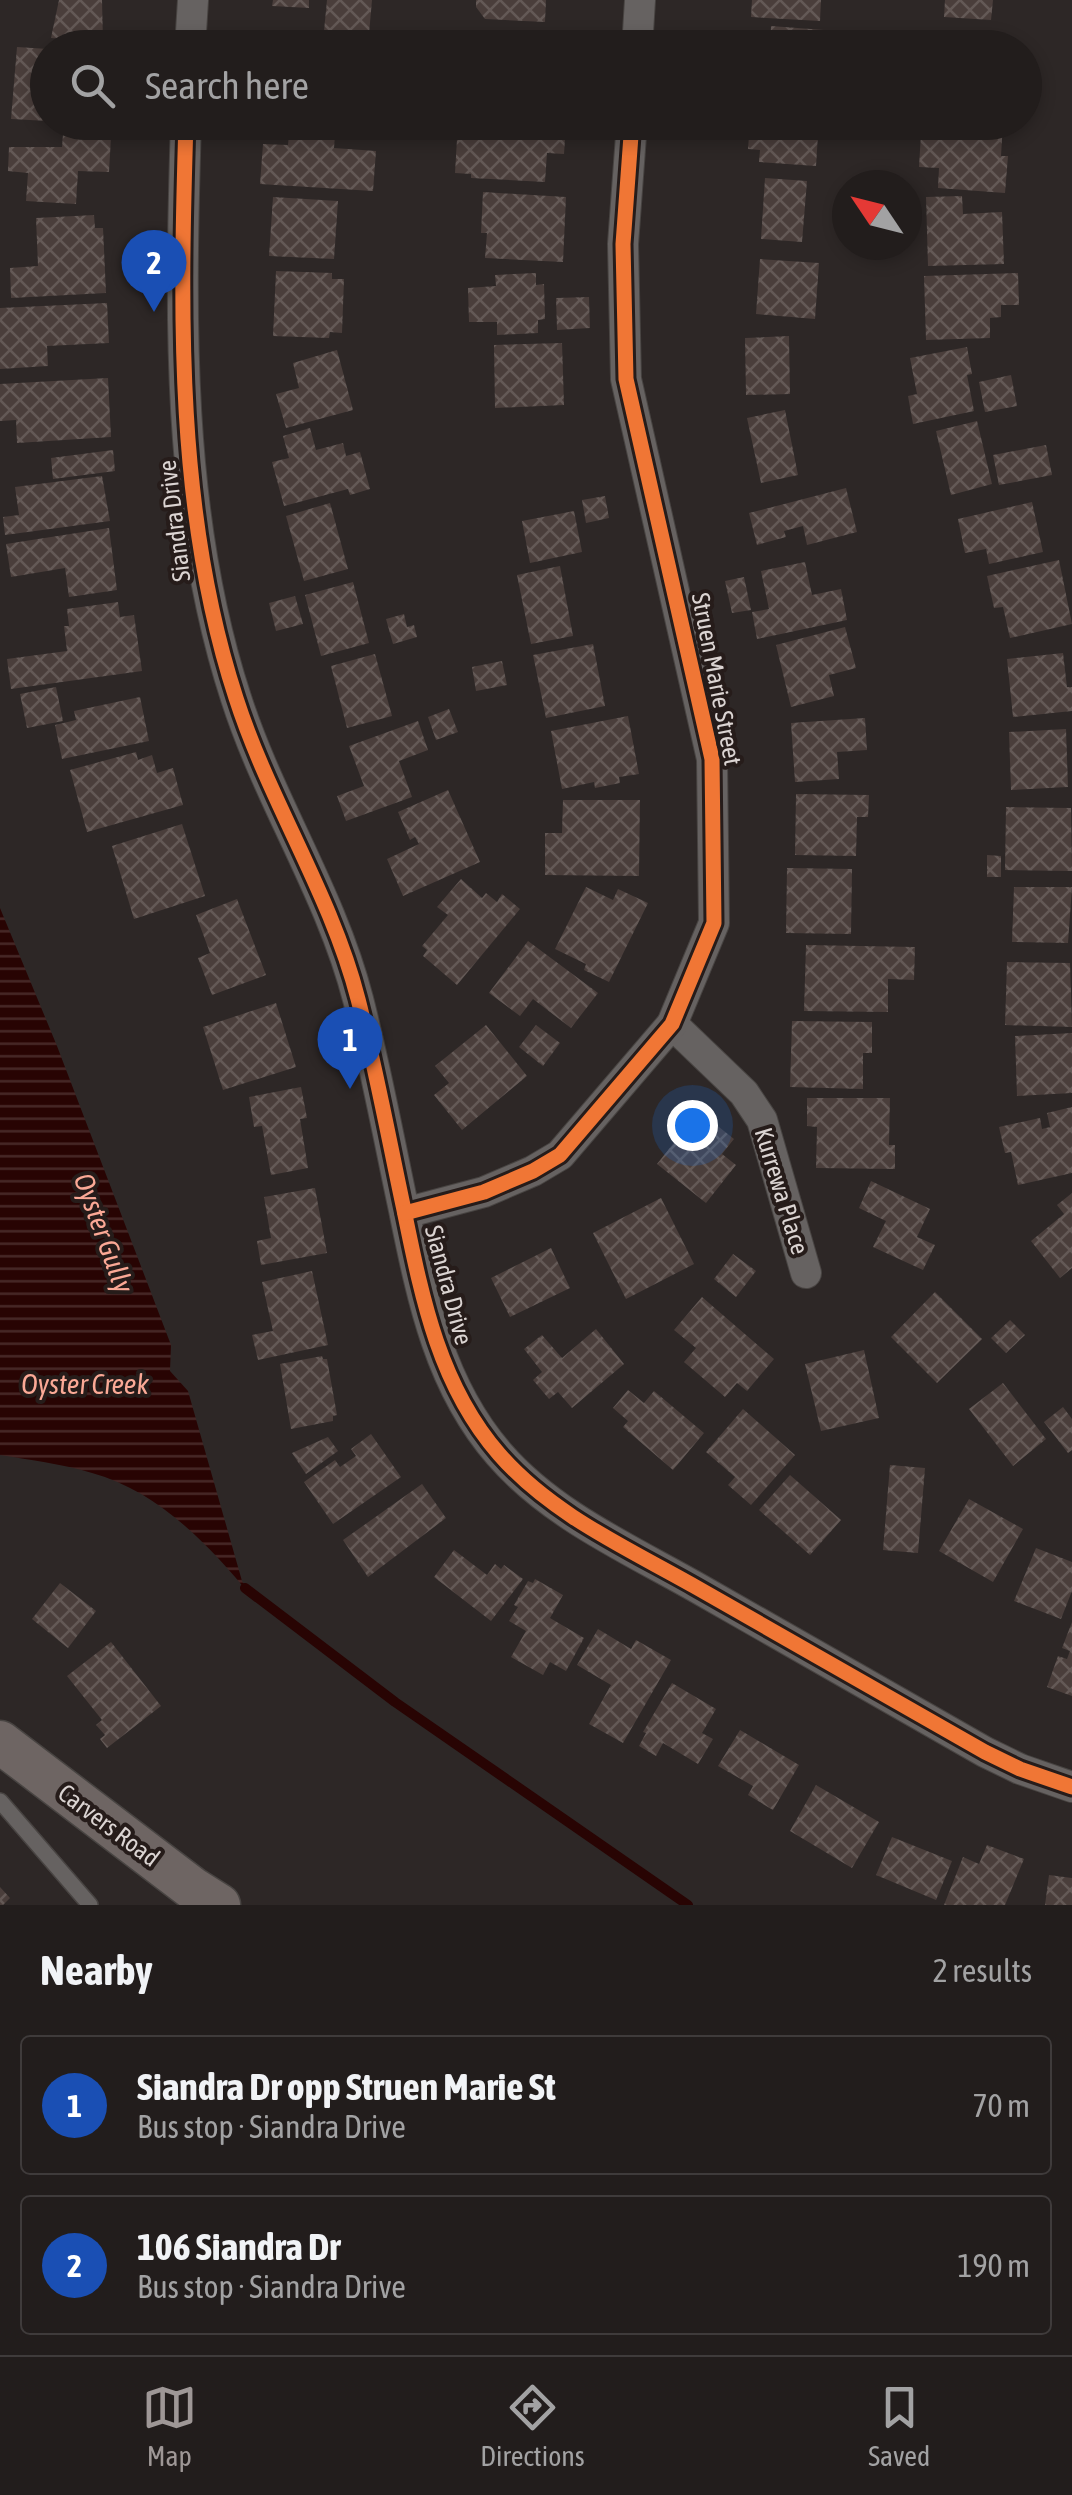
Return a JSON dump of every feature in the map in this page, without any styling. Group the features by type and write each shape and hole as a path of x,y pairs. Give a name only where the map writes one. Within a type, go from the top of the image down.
{"street":[{"path":"191,30 193,0"},
{"path":"638,30 640,0"},
{"name":"Siandra Drive","path":"185,140 184,359 205,582 237,702 264,772 328,912 357,994 434,1342 455,1390 504,1460 573,1517 985,1752 1072,1787"},
{"name":"Struen Marie Street","path":"405,1213 484,1192 534,1171 560,1154 672,1024 714,923 712,758 626,379 623,244 631,140"},
{"name":"Kurrewa Place","path":"672,1024 744,1093 762,1120 806,1273"},
{"name":"Carvers Road","path":"0,1742 197,1899"}],"lane":[{"path":"0,1801 90,1905"}],"water":[{"name":"Oyster Creek","path":"0,908 171,1345 170,1371 188,1391 242,1581 251,1596 200,1539 139,1493 81,1470 0,1455"}],"building":[{"path":"59,0 102,0 103,30 53,30"},
{"path":"273,0 309,0 309,8 272,6"},
{"path":"327,0 372,0 369,30 324,30"},
{"path":"476,0 546,0 545,22 485,19"},
{"path":"752,0 821,0 820,21 751,17"},
{"path":"945,0 993,0 991,20 944,17"},
{"path":"771,26 824,30 771,30"},
{"path":"17,47 30,48 30,120 11,119"},
{"path":"63,140 111,140 109,172 78,171 76,204 26,201 28,173 8,171 9,147 62,147"},
{"path":"288,140 335,140 334,148 376,151 373,191 260,184 263,144 288,145"},
{"path":"457,140 565,140 564,154 547,153 545,182 471,178 471,174 455,173"},
{"path":"749,140 818,140 816,166 759,162 760,150 748,149"},
{"path":"921,140 1002,140 1001,156 1008,156 1005,193 938,188 939,168 919,167"},
{"path":"765,178 807,181 802,242 761,239"},
{"path":"483,192 566,197 563,262 485,258 487,233 481,233"},
{"path":"962,196 963,214 1002,212 1004,264 928,266 926,197"},
{"path":"273,197 338,201 334,259 269,256"},
{"path":"94,215 95,228 103,228 106,293 11,298 10,268 38,266 36,218"},
{"path":"760,259 819,263 815,319 756,314"},
{"path":"276,271 332,273 332,279 344,279 342,333 330,332 329,338 273,336"},
{"path":"536,273 536,285 544,284 545,319 538,320 538,333 497,335 497,322 469,322 468,288 496,286 495,275"},
{"path":"1018,273 1019,305 1001,305 1001,317 990,318 990,338 926,340 924,276"},
{"path":"589,297 590,328 557,330 556,298"},
{"path":"107,303 109,343 47,346 48,366 0,369 0,308"},
{"path":"789,336 790,394 746,395 745,338"},
{"path":"562,343 564,405 495,408 494,345"},
{"path":"967,347 972,374 967,375 974,411 913,424 908,396 917,394 910,358"},
{"path":"337,350 353,410 286,428 276,394 299,388 293,363"},
{"path":"1011,375 1017,406 985,412 979,382"},
{"path":"108,378 111,437 17,443 16,420 0,421 0,384"},
{"path":"785,410 798,475 761,483 747,418"},
{"path":"977,421 992,484 951,495 936,431"},
{"path":"310,428 316,450 343,443 346,456 360,452 370,489 350,495 348,489 284,506 272,462 289,458 283,436"},
{"path":"1046,445 1052,475 999,485 993,455"},
{"path":"113,450 115,471 53,479 51,458"},
{"path":"102,476 110,521 5,535 3,517 19,515 15,487"},
{"path":"846,488 857,532 807,545 803,526 784,531 786,537 757,545 749,513"},
{"path":"605,496 609,518 586,523 582,500"},
{"path":"1032,502 1043,552 989,564 986,549 965,553 958,519"},
{"path":"330,503 348,569 304,581 286,516"},
{"path":"574,511 582,552 530,563 522,521"},
{"path":"109,528 117,590 69,597 65,568 11,577 6,544"},
{"path":"1059,560 1072,624 1010,638 1003,607 994,608 987,576"},
{"path":"805,562 812,595 841,589 847,620 757,639 752,612 769,609 761,571"},
{"path":"560,566 573,636 531,644 517,575"},
{"path":"744,577 751,610 732,613 725,581"},
{"path":"353,582 369,643 321,656 305,595"},
{"path":"295,596 303,624 276,631 269,603"},
{"path":"118,602 120,617 134,615 142,671 11,689 7,659 67,651 67,609"},
{"path":"404,614 407,627 414,625 417,637 393,644 386,619"},
{"path":"845,627 856,668 829,675 834,696 791,707 776,645"},
{"path":"593,644 605,706 546,718 533,655"},
{"path":"1063,653 1067,687 1072,687 1072,711 1013,717 1007,659"},
{"path":"375,654 392,716 347,728 331,666"},
{"path":"502,661 507,685 476,691 472,667"},
{"path":"56,687 63,721 27,728 20,694"},
{"path":"140,697 149,741 62,759 55,725 76,720 74,711"},
{"path":"449,709 458,732 436,740 428,717"},
{"path":"628,716 639,774 619,777 620,783 595,788 594,782 562,789 551,731"},
{"path":"865,718 867,750 837,752 839,779 795,782 791,723"},
{"path":"418,721 428,750 399,761 412,797 346,821 337,796 364,786 349,746"},
{"path":"1066,729 1068,787 1011,790 1009,732"},
{"path":"136,752 138,760 152,755 157,773 173,768 183,805 87,832 70,770"},
{"path":"448,790 480,862 403,896 387,859 419,844 415,837 410,840 398,812"},
{"path":"796,794 869,795 868,817 857,817 856,856 795,855"},
{"path":"563,800 640,800 639,876 545,875 545,833 562,833"},
{"path":"1006,807 1071,808 1072,871 1005,870"},
{"path":"182,824 205,896 134,919 112,846"},
{"path":"987,855 1001,856 1001,877 987,877"},
{"path":"787,868 852,869 851,934 786,933"},
{"path":"461,879 482,898 486,893 497,902 502,894 520,909 457,985 423,956 427,950 422,946 448,915 437,907"},
{"path":"586,887 613,900 618,889 648,903 609,982 584,970 586,964 555,949"},
{"path":"1014,887 1072,887 1068,943 1012,942"},
{"path":"237,899 266,975 212,995 198,958 210,953 196,915"},
{"path":"528,941 598,993 571,1028 533,999 520,1016 489,993"},
{"path":"806,945 915,947 914,980 888,979 888,1012 804,1011"},
{"path":"1007,962 1070,963 1072,1027 1005,1025"},
{"path":"276,1003 296,1067 223,1090 203,1027"},
{"path":"792,1021 872,1022 872,1053 863,1053 863,1089 790,1087"},
{"path":"486,1025 527,1076 462,1130 434,1095 449,1083 435,1066"},
{"path":"536,1025 560,1043 543,1066 519,1047"},
{"path":"1072,1033 1072,1093 1017,1096 1015,1036"},
{"path":"301,1087 307,1118 300,1119 308,1168 271,1175 262,1126 254,1127 249,1097"},
{"path":"807,1098 890,1098 889,1145 895,1145 895,1169 816,1168 817,1127 807,1126"},
{"path":"1072,1107 1072,1173 1018,1185 1011,1152 1005,1153 999,1127 1040,1118 1042,1129 1050,1127 1047,1113"},
{"path":"699,1111 734,1139 722,1154 736,1165 706,1203 657,1164"},
{"path":"871,1181 930,1209 917,1237 935,1245 923,1270 873,1247 886,1221 859,1208"},
{"path":"315,1188 327,1253 261,1265 257,1241 271,1238 264,1197"},
{"path":"1072,1193 1072,1268 1060,1278 1031,1241 1064,1214 1057,1205"},
{"path":"661,1198 694,1264 626,1299 593,1233"},
{"path":"551,1248 570,1288 510,1317 491,1278"},
{"path":"733,1254 756,1271 736,1297 714,1279"},
{"path":"312,1271 328,1345 258,1360 252,1335 273,1331 262,1282"},
{"path":"935,1292 982,1339 937,1383 891,1337"},
{"path":"702,1297 774,1359 747,1391 737,1383 725,1397 684,1362 696,1348 674,1330"},
{"path":"1010,1320 1025,1335 1006,1353 991,1338"},
{"path":"596,1329 624,1364 572,1408 558,1392 549,1399 533,1380 542,1372 524,1349 542,1335 562,1358"},
{"path":"864,1350 879,1418 821,1431 805,1364"},
{"path":"322,1356 327,1359 337,1415 333,1421 291,1429 280,1364"},
{"path":"1003,1383 1046,1439 1013,1466 969,1409"},
{"path":"628,1390 644,1403 654,1391 704,1433 673,1470 623,1427 628,1421 613,1408"},
{"path":"1063,1407 1072,1419 1072,1450 1068,1453 1044,1422"},
{"path":"743,1409 795,1455 751,1505 728,1485 735,1477 706,1452"},
{"path":"371,1434 401,1477 333,1524 304,1482 335,1460 340,1467 356,1456 351,1449"},
{"path":"328,1437 338,1451 306,1474 292,1453"},
{"path":"890,1465 925,1468 918,1553 883,1550"},
{"path":"790,1475 841,1520 810,1555 759,1510"},
{"path":"422,1484 446,1518 368,1577 343,1540"},
{"path":"969,1499 1023,1529 993,1582 939,1551"},
{"path":"1036,1548 1072,1562 1072,1591 1061,1619 1014,1601"},
{"path":"454,1550 487,1575 495,1564 501,1569 504,1565 523,1579 491,1621 434,1577"},
{"path":"535,1579 563,1595 550,1618 584,1638 566,1671 550,1662 543,1675 511,1657 526,1631 509,1621 528,1581 533,1583"},
{"path":"60,1583 96,1611 68,1648 32,1619"},
{"path":"1072,1622 1072,1696 1047,1687 1058,1656 1067,1659 1070,1651 1062,1648"},
{"path":"598,1629 631,1649 636,1640 671,1660 623,1743 589,1724 611,1685 577,1665"},
{"path":"111,1642 161,1706 107,1748 100,1739 105,1735 96,1725 102,1720 67,1676"},
{"path":"672,1683 716,1709 702,1733 713,1739 698,1764 663,1743 656,1756 639,1746"},
{"path":"740,1730 799,1765 773,1810 748,1795 753,1786 718,1766"},
{"path":"816,1785 879,1822 852,1868 790,1831"},
{"path":"892,1837 952,1861 936,1900 876,1875"},
{"path":"987,1845 1024,1859 1005,1905 944,1905 963,1857 979,1864"},
{"path":"1049,1875 1072,1878 1072,1905 1045,1905"},
{"path":"0,1887 10,1898 3,1905 0,1905"}],"waterway":[{"name":"Oyster Creek","path":"245,1588 395,1702 688,1905"}],"cycle path":[{"path":"186,140 186,413 192,486 216,629 250,736 346,960 371,1052 426,1308 461,1399 478,1427 520,1475 591,1528 985,1752 1072,1787"},
{"path":"405,1213 484,1192 560,1155 672,1024 714,923 712,759 626,379 623,244 631,140"}],"place":[{"name":"106 Siandra Dr","path":"154,312"},
{"name":"Siandra Dr opp Struen Marie St","path":"350,1089"}],"water label":[{"name":"Oyster Gully","path":"104,1233"}]}
